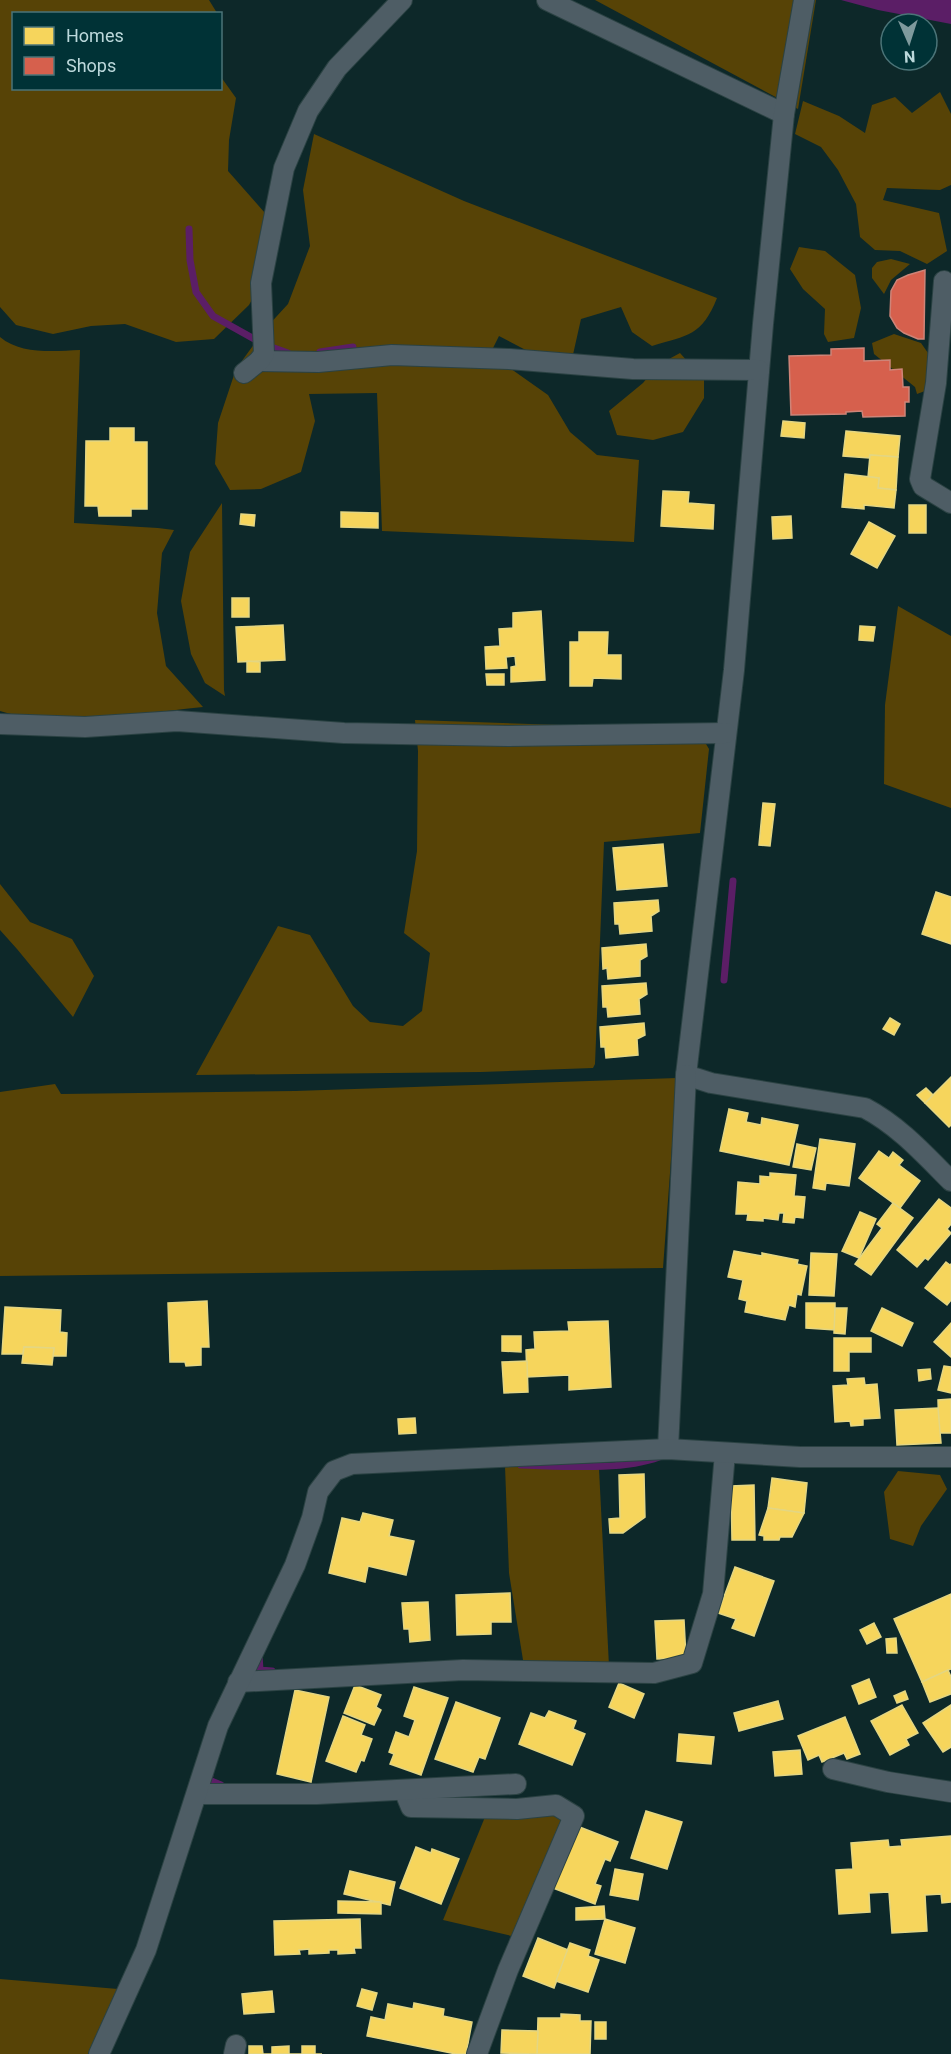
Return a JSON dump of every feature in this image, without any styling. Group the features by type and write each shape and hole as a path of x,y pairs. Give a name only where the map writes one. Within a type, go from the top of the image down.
{"street":[{"path":"402,0 337,68 308,111 284,168 261,283 264,354 252,367 392,355 509,359 633,369 759,370"},
{"path":"547,0 784,114"},
{"path":"668,1449 686,1074 734,670 759,370 784,114 804,0"},
{"path":"944,281 936,382 920,479 921,483 951,503"},
{"path":"0,724 86,727 177,722 345,733 507,736 726,733"},
{"path":"686,1074 711,1083 865,1108 902,1132 951,1181"},
{"path":"99,2054 146,1950 218,1726 295,1565 312,1518 318,1492 334,1471 352,1464 668,1449 800,1457 951,1457"},
{"path":"238,1682 463,1670 654,1673 692,1663 713,1594 725,1453"},
{"path":"833,1769 888,1782 951,1792"},
{"path":"198,1794 317,1794 516,1784"},
{"path":"404,1790 411,1807 517,1809 556,1805 574,1815 508,1970 477,2054"}],"shaded area":[{"path":"0,0 209,0 216,12 12,12 12,90 222,90 222,78 236,98 229,140 228,171 272,221 268,270 249,305 214,339 176,342 125,324 91,326 53,334 16,325 0,307"},
{"path":"595,0 816,0 798,109"},
{"path":"841,0 951,0 951,24 939,22 939,12 878,10"},
{"path":"940,92 951,114 951,185 940,190 887,188 883,200 939,213 947,251 927,264 900,251 875,250 860,237 856,204 838,170 821,147 795,134 803,101 839,116 865,133 872,105 895,97 912,113"},
{"path":"314,134 464,201 717,298 706,320 699,327 684,336 652,346 632,332 621,307 581,319 572,359 539,357 499,336 490,354 548,395 570,432 597,455 639,460 634,542 382,531 377,393 309,394 315,421 301,472 261,489 230,490 215,464 218,423 236,369 265,329 288,304 310,246 303,190"},
{"path":"799,247 825,251 855,275 861,308 854,338 828,342 824,334 825,309 803,289 790,269"},
{"path":"891,259 910,264 891,280 884,294 872,278 872,268 877,262"},
{"path":"894,334 921,343 928,353 925,391 917,394 915,387 874,354 872,343"},
{"path":"0,337 18,347 38,351 80,350 74,523 174,530 162,553 157,613 166,666 203,707 86,717 34,717 0,711"},
{"path":"680,353 704,380 704,398 683,432 653,440 617,435 609,411 643,383 658,365"},
{"path":"222,503 225,696 205,683 191,654 181,601 190,552"},
{"path":"898,606 951,636 951,808 884,784 885,705"},
{"path":"415,720 622,727 700,734 709,749 700,833 604,842 595,1064 593,1068 481,1072 196,1075 278,926 310,935 353,1006 370,1022 403,1026 422,1011 430,953 404,933 417,851 418,751"},
{"path":"0,884 30,922 72,939 94,976 73,1017 0,930"},
{"path":"677,1078 663,1268 0,1276 0,1092 55,1084 61,1094 295,1091"},
{"path":"505,1466 599,1469 609,1666 527,1666 523,1660 509,1573"},
{"path":"898,1471 940,1475 947,1489 921,1526 913,1546 890,1539 884,1492"},
{"path":"558,1813 564,1816 516,1937 443,1920 485,1817"},
{"path":"0,1979 118,1989 91,2054 0,2054"}],"building: Homes":[{"path":"783,421 805,423 804,438 781,436"},
{"path":"110,428 134,428 134,442 147,442 147,509 131,509 131,516 99,516 98,506 85,506 86,441 110,441"},
{"path":"846,431 900,436 898,457 843,456"},
{"path":"870,455 898,457 896,490 878,488 879,478 868,477"},
{"path":"845,474 879,478 878,488 896,490 894,508 864,505 864,509 842,507"},
{"path":"663,491 689,492 688,503 714,505 713,529 661,526"},
{"path":"909,505 926,505 926,533 909,533"},
{"path":"341,512 378,513 378,528 341,527"},
{"path":"241,514 255,515 254,526 240,524"},
{"path":"791,516 792,538 773,539 772,517"},
{"path":"869,522 895,536 877,568 851,554"},
{"path":"232,598 249,598 249,617 232,617"},
{"path":"541,611 545,680 511,682 511,667 516,666 515,656 506,657 507,668 486,669 485,647 500,646 499,629 513,628 513,613"},
{"path":"283,625 285,660 238,662 236,627"},
{"path":"860,626 875,627 873,641 859,640"},
{"path":"579,632 608,632 607,655 621,655 621,679 593,678 592,686 570,686 570,642 579,642"},
{"path":"247,661 260,662 260,672 247,672"},
{"path":"486,674 504,674 504,685 487,685"},
{"path":"763,803 775,804 770,846 759,845"},
{"path":"663,844 667,886 617,890 613,848"},
{"path":"936,892 951,897 951,944 922,934"},
{"path":"658,900 659,911 651,916 652,931 620,934 619,924 615,924 614,903"},
{"path":"646,944 647,956 640,960 640,976 608,979 607,968 603,969 602,948"},
{"path":"646,983 647,994 639,999 640,1014 608,1017 607,1007 603,1007 602,986"},
{"path":"890,1018 900,1024 894,1035 883,1029"},
{"path":"644,1023 645,1035 637,1039 638,1055 606,1058 605,1047 601,1047 600,1027"},
{"path":"951,1077 951,1125 949,1127 925,1103"},
{"path":"926,1088 933,1095 925,1103 917,1095"},
{"path":"729,1109 748,1113 746,1122 761,1125 762,1118 798,1125 789,1165 720,1151"},
{"path":"820,1139 855,1144 849,1186 826,1183 825,1190 813,1188"},
{"path":"797,1144 816,1148 811,1170 793,1167"},
{"path":"879,1151 889,1158 893,1152 903,1160 899,1165 920,1181 900,1208 859,1178"},
{"path":"770,1173 796,1175 794,1196 805,1197 803,1218 795,1217 794,1223 783,1222 784,1213 779,1213 778,1220 763,1218 763,1221 747,1220 748,1214 736,1214 738,1182 760,1184 760,1176 770,1177"},
{"path":"939,1199 951,1208 951,1224 947,1229 951,1233 928,1260 925,1258 917,1267 897,1250"},
{"path":"893,1203 913,1218 871,1275 855,1264 882,1228 877,1224"},
{"path":"860,1212 876,1219 859,1258 842,1251"},
{"path":"734,1251 762,1256 762,1253 798,1260 797,1264 807,1266 801,1295 797,1294 795,1307 789,1305 785,1320 745,1312 747,1301 739,1299 743,1280 728,1277"},
{"path":"811,1253 837,1254 834,1296 809,1295"},
{"path":"946,1262 951,1264 951,1300 947,1305 925,1288"},
{"path":"207,1301 209,1347 201,1347 201,1365 186,1366 185,1362 170,1362 168,1303"},
{"path":"806,1303 835,1303 835,1330 806,1328"},
{"path":"5,1307 61,1310 60,1332 67,1333 66,1356 53,1356 54,1348 24,1347 23,1354 2,1354"},
{"path":"835,1308 847,1308 845,1334 834,1333"},
{"path":"882,1308 913,1323 902,1346 871,1331"},
{"path":"608,1321 611,1387 569,1390 569,1375 527,1377 526,1350 535,1349 534,1332 569,1331 568,1322"},
{"path":"951,1323 951,1357 934,1342"},
{"path":"502,1336 521,1336 521,1352 502,1351"},
{"path":"834,1338 871,1338 871,1352 849,1352 849,1371 834,1371"},
{"path":"24,1347 54,1348 52,1365 22,1363"},
{"path":"527,1361 528,1392 504,1393 502,1362"},
{"path":"944,1366 951,1367 951,1393 938,1390"},
{"path":"930,1369 931,1379 919,1381 918,1370"},
{"path":"864,1378 865,1385 877,1384 880,1418 863,1419 863,1425 851,1426 850,1421 835,1422 833,1386 848,1385 847,1379"},
{"path":"951,1399 951,1433 939,1433 938,1400"},
{"path":"938,1408 941,1443 897,1445 895,1410"},
{"path":"415,1418 416,1433 399,1434 398,1419"},
{"path":"644,1474 645,1517 623,1533 610,1533 609,1519 620,1518 619,1475"},
{"path":"772,1478 807,1483 804,1513 768,1508"},
{"path":"754,1485 755,1540 732,1540 731,1486"},
{"path":"768,1508 804,1513 792,1537 764,1540 764,1536 759,1535"},
{"path":"363,1513 393,1520 389,1536 414,1541 406,1575 368,1566 365,1582 329,1573 342,1518 360,1522"},
{"path":"735,1567 774,1581 754,1636 732,1628 736,1619 718,1613"},
{"path":"510,1593 511,1622 491,1622 491,1634 457,1635 456,1595"},
{"path":"951,1594 951,1669 922,1682 894,1619"},
{"path":"428,1602 430,1640 410,1642 409,1629 404,1629 402,1603"},
{"path":"684,1620 686,1658 657,1659 655,1621"},
{"path":"874,1623 881,1637 867,1644 860,1630"},
{"path":"896,1638 897,1653 887,1653 886,1639"},
{"path":"948,1670 951,1677 951,1694 930,1702 922,1682"},
{"path":"869,1679 876,1697 859,1704 852,1686"},
{"path":"619,1683 644,1694 634,1718 609,1707"},
{"path":"355,1685 381,1695 376,1707 381,1710 374,1725 344,1713"},
{"path":"414,1687 448,1698 421,1775 390,1764 394,1754 389,1752 396,1732 409,1737 415,1720 404,1716"},
{"path":"295,1690 329,1697 311,1782 277,1774"},
{"path":"905,1691 908,1699 897,1703 894,1696"},
{"path":"778,1701 783,1719 739,1731 734,1713"},
{"path":"456,1702 500,1718 485,1759 479,1757 473,1772 435,1759"},
{"path":"902,1705 918,1733 906,1739 909,1745 890,1755 871,1721"},
{"path":"951,1705 951,1747 943,1752 923,1723"},
{"path":"549,1711 576,1721 573,1729 585,1734 572,1765 519,1744 531,1713 545,1718"},
{"path":"343,1716 365,1725 361,1735 372,1739 364,1761 361,1760 356,1772 326,1761"},
{"path":"845,1717 860,1754 847,1759 844,1753 822,1762 819,1755 808,1760 798,1736"},
{"path":"679,1734 714,1737 711,1764 677,1761"},
{"path":"800,1750 802,1774 775,1776 773,1752"},
{"path":"646,1811 682,1822 667,1869 631,1858"},
{"path":"577,1826 618,1842 610,1861 605,1859 595,1884 601,1886 595,1904 553,1888"},
{"path":"951,1836 951,1902 942,1903 941,1894 925,1895 927,1931 892,1933 889,1892 869,1893 870,1912 839,1914 836,1870 853,1869 851,1843 888,1840 889,1847 902,1846 901,1840"},
{"path":"416,1847 431,1853 432,1849 459,1859 441,1904 400,1888"},
{"path":"615,1869 643,1874 638,1900 610,1895"},
{"path":"350,1871 395,1882 390,1905 344,1894"},
{"path":"338,1901 381,1902 381,1914 338,1913"},
{"path":"604,1906 605,1919 576,1920 576,1908"},
{"path":"360,1919 361,1948 354,1948 355,1953 338,1954 338,1950 329,1950 329,1953 309,1954 309,1949 299,1950 300,1954 275,1955 274,1921"},
{"path":"605,1919 635,1928 625,1963 595,1954"},
{"path":"538,1938 568,1950 554,1988 523,1976"},
{"path":"570,1943 590,1950 588,1956 599,1960 588,1992 556,1981"},
{"path":"362,1989 377,1993 372,2010 357,2006"},
{"path":"272,1991 274,2012 244,2014 242,1994"},
{"path":"414,2003 444,2009 443,2016 472,2022 466,2054 367,2036 371,2017 385,2020 388,2004 413,2009"},
{"path":"561,2014 580,2015 580,2021 591,2021 590,2054 537,2054 538,2018 561,2018"},
{"path":"595,2022 606,2022 606,2039 595,2039"},
{"path":"502,2030 538,2031 537,2054 501,2053"},
{"path":"249,2046 262,2046 263,2054 249,2054"},
{"path":"289,2046 289,2054 272,2054 272,2047"},
{"path":"302,2046 315,2046 315,2054 302,2054"}],"building: Shops":[{"path":"925,270 924,339 918,339 897,328 890,316 891,291 897,280"},
{"path":"864,348 864,361 890,360 890,370 902,369 903,387 909,387 909,402 905,402 905,416 863,417 862,411 846,412 846,414 791,415 789,356 831,355 831,349"}],"waterway":[{"path":"189,229 190,260 196,292 213,316 263,344 288,353"},
{"path":"320,352 353,347"},
{"path":"724,980 733,881"},
{"path":"521,1465 610,1466 659,1457"},
{"path":"259,1655 260,1670 272,1671"},
{"path":"210,1775 209,1780 221,1785"}]}
